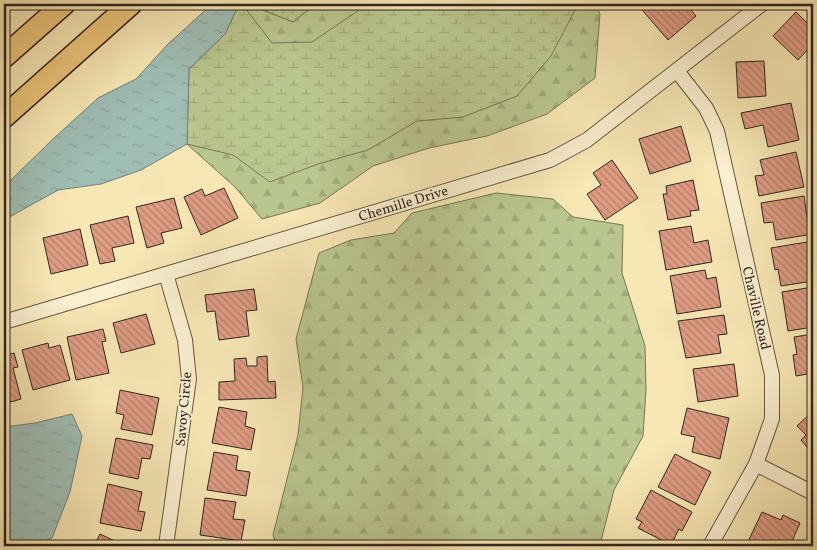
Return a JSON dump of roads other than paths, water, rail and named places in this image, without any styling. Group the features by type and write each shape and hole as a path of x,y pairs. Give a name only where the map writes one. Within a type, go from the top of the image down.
{"highway":[{"path":"4,57 64,4"},
{"path":"4,117 131,4"}],"street":[{"name":"Chemille Drive","path":"4,322 550,160 587,140 762,4"},
{"name":"Chaville Road","path":"677,71 706,108 717,131 772,375 772,420 756,464 710,546"},
{"name":"Savoy Circle","path":"166,274 184,340 189,379 166,546"},
{"path":"756,464 813,493"}],"water":[{"path":"239,4 225,34 189,69 187,144 141,170 101,184 58,190 4,220 4,185 98,98 136,79 168,44 211,5"},
{"path":"72,414 82,436 70,492 52,538 32,545 23,545 4,537 4,427 35,423"}]}
